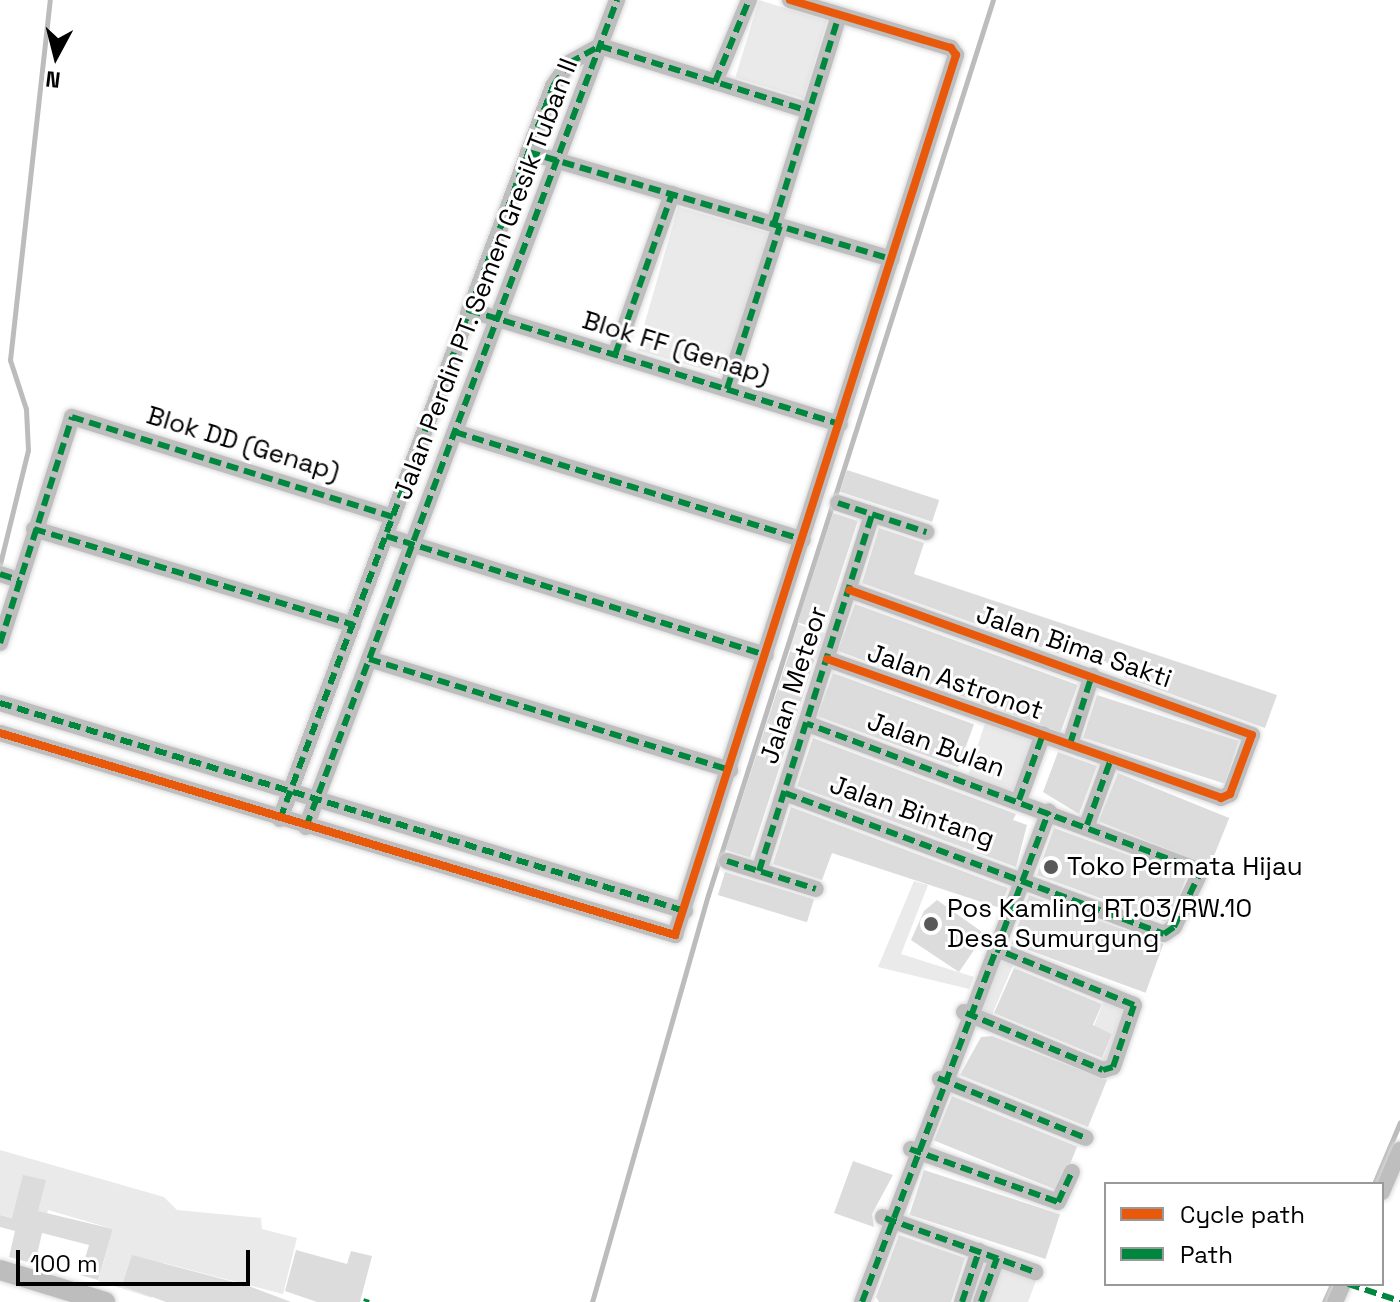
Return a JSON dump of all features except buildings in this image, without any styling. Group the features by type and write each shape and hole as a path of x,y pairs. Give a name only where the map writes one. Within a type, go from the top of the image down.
{"main road":[{"path":"0,1270 105,1302"}],"street":[{"path":"617,0 600,46 809,111"},
{"path":"715,82 749,0"},
{"path":"0,733 667,937 677,933 955,62 951,48 790,0"},
{"path":"727,389 839,15"},
{"name":"Jalan Perdin PT. Semen Gresik Tuban II","path":"280,819 558,75 600,46"},
{"name":"Jalan Perdin PT. Semen Gresik Tuban II","path":"306,827 600,46"},
{"path":"528,152 892,259"},
{"path":"615,355 672,194"},
{"name":"Blok FF (Genap)","path":"469,310 840,424"},
{"name":"Blok DD (Genap)","path":"34,529 65,423 80,418 393,517"},
{"path":"455,432 803,540"},
{"path":"838,503 926,532"},
{"name":"Jalan Meteor","path":"759,871 872,514"},
{"path":"0,643 34,529 353,625"},
{"path":"386,536 766,655"},
{"path":"0,574 19,580"},
{"name":"Jalan Bima Sakti","path":"849,590 1248,729 1252,735 1240,766"},
{"path":"369,659 730,770"},
{"name":"Jalan Astronot","path":"827,659 1222,798 1240,766"},
{"path":"1070,744 1092,675"},
{"path":"0,703 685,911"},
{"path":"38,745 47,717"},
{"name":"Jalan Bulan","path":"807,724 1198,865 1186,903"},
{"path":"1019,800 1043,734"},
{"path":"1087,825 1111,759"},
{"name":"Jalan Bintang","path":"785,793 1164,934 1171,931 1186,903"},
{"path":"851,1302 996,949 1049,811"},
{"path":"504,887 514,859"},
{"path":"727,861 816,889"},
{"path":"968,1014 1106,1071 1124,1040 1134,1005 996,949"},
{"path":"942,1080 1086,1138"},
{"path":"914,1150 1058,1202 1072,1172"},
{"path":"1384,1187 1400,1150"},
{"path":"887,1218 1035,1272"},
{"path":"862,1302 887,1218"},
{"path":"962,1302 979,1251"},
{"path":"981,1302 997,1258"}],"shaded area":[{"path":"759,0 827,21 803,98 735,77"},
{"path":"678,207 768,233 727,376 637,350"},
{"path":"797,624 831,635 823,661 789,650"},
{"path":"986,720 1037,737 1019,794 967,777"},
{"path":"914,881 928,885 901,954 974,977 969,989 878,967"},
{"path":"1002,958 1014,963 992,1016 980,1010"},
{"path":"1104,1000 1131,1011 1109,1066 1101,1062 1112,1034 1094,1026"},
{"path":"0,1150 164,1197 177,1210 261,1218 262,1229 297,1238 283,1294 164,1263 152,1298 98,1281 113,1229 48,1210 44,1225 0,1215"},
{"path":"1000,1265 1037,1278 1028,1302 987,1302"}],"waterway":[{"path":"0,564 28,450 26,409 10,360 50,0"},
{"path":"592,1302 708,895 993,0"},
{"path":"1375,1182 1400,1122"},
{"path":"1324,1302 1331,1286"}],"marked path":[{"path":"306,827 617,0"},
{"path":"715,82 749,0"},
{"path":"774,224 839,15"},
{"path":"600,46 809,111"},
{"path":"280,819 553,86 569,63 600,46"},
{"path":"528,152 892,259"},
{"path":"615,355 672,194"},
{"path":"727,389 780,226"},
{"path":"469,310 840,424"},
{"path":"0,643 72,417 393,517"},
{"path":"455,432 803,540"},
{"path":"838,503 926,532"},
{"path":"759,871 872,514"},
{"path":"34,529 353,625"},
{"path":"386,536 766,655"},
{"path":"0,574 19,580"},
{"path":"369,659 730,770"},
{"path":"1070,744 1092,675"},
{"path":"0,703 685,911"},
{"path":"785,793 1164,934 1174,927 1201,871 807,724"},
{"path":"1019,800 1043,734"},
{"path":"1087,825 1111,759"},
{"path":"862,1302 1049,811"},
{"path":"727,861 816,889"},
{"path":"966,1013 1103,1070 1113,1067 1134,1005 996,949"},
{"path":"938,1078 1086,1138"},
{"path":"910,1149 1058,1202 1072,1172"},
{"path":"885,1218 1035,1272"},
{"path":"962,1302 979,1251"},
{"path":"981,1302 997,1258"},
{"path":"1354,1286 1400,1301"}],"cycle path":[{"path":"0,733 675,935 956,55 951,48 790,0"},
{"path":"827,659 1221,798 1230,794 1252,735 849,590"}],"place":[{"name":"Toko Permata Hijau","path":"1051,867"},
{"name":"Pos Kamling RT.03/RW.10 Desa Sumurgung","path":"931,924"}]}
